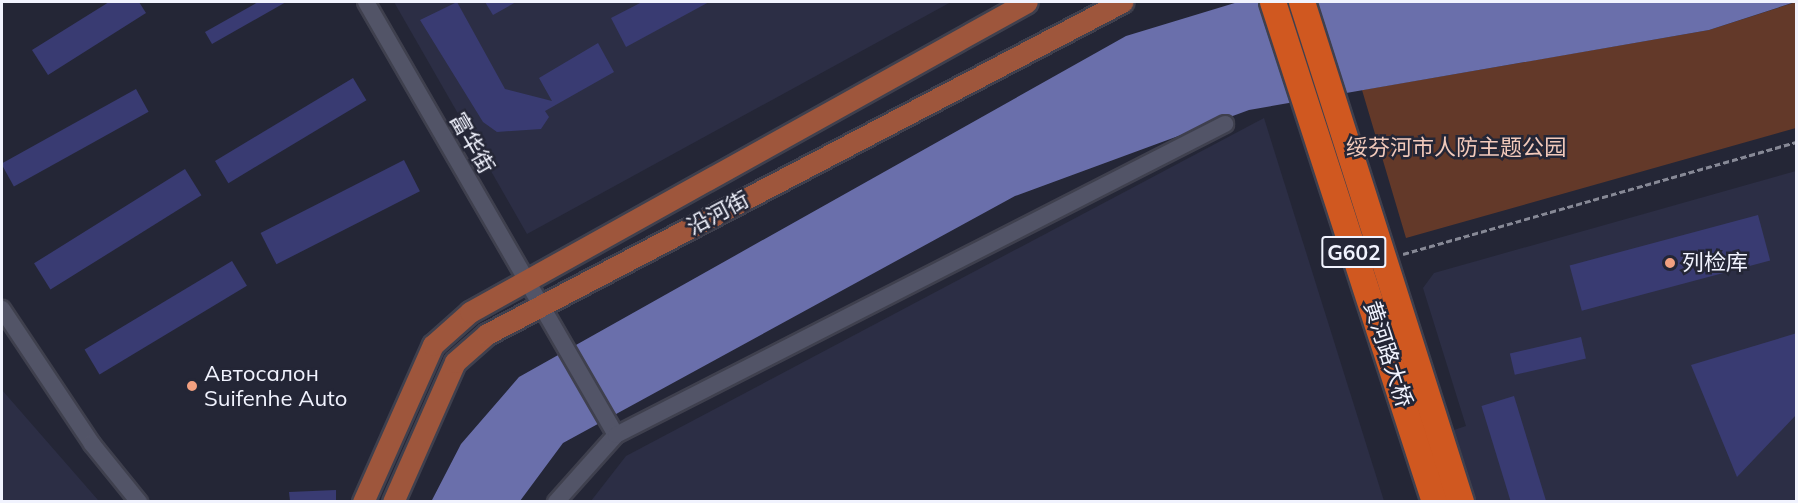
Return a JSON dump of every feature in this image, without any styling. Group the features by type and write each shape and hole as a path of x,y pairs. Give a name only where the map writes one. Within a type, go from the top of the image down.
{"highway":[{"name":"黄河路大桥","path":"1273,2 1436,501"},
{"name":"黄河路大桥","path":"1302,2 1461,501"}],"main road":[{"name":"沿河街","path":"363,501 433,345 470,312 524,279 1027,2"},
{"name":"沿河街","path":"393,501 455,362 487,334 1122,2"}],"street":[{"name":"富华街","path":"366,2 539,306 616,435"},
{"path":"556,501 616,435 1225,124"},
{"path":"2,309 92,444 140,501"}],"path":[{"path":"1384,259 1797,142"}],"shaded area":[{"path":"394,2 951,2 527,234"},
{"path":"1264,118 1384,501 591,501 626,456"},
{"path":"1796,171 1796,501 1467,501 1445,433 1466,426 1423,288 1434,273"},
{"path":"2,390 98,500 100,501 2,501"}],"green space":[{"name":"绥芬河市人防主题公园","path":"1796,2 1796,128 1406,238 1362,90 1709,30"}],"water":[{"path":"1238,2 1795,2 1709,30 1249,110 1015,196 563,443 520,501 431,502 461,444 519,377 1126,36"}],"building":[{"path":"109,2 139,2 146,13 48,75 32,50"},
{"path":"258,2 286,2 212,44 205,32"},
{"path":"457,2 505,89 552,101 539,78 598,43 614,72 545,111 549,117 541,129 497,132 483,122 420,20"},
{"path":"485,2 516,2 493,15"},
{"path":"642,2 709,2 626,47 611,18"},
{"path":"353,78 366,100 228,183 215,161"},
{"path":"136,89 149,112 14,186 2,163"},
{"path":"404,160 420,191 276,264 261,233"},
{"path":"185,169 201,195 50,290 34,263"},
{"name":"列检库","path":"1758,215 1770,260 1582,311 1570,265"},
{"path":"232,261 247,286 100,374 85,350"},
{"path":"1797,333 1797,414 1737,477 1691,365"},
{"path":"1581,337 1586,358 1515,375 1510,353"},
{"path":"1514,396 1546,501 1511,502 1481,406"},
{"path":"336,490 336,501 290,501 289,492"}],"place":[{"name":"列检库","path":"1670,263"},
{"name":"Автосалон Suifenhe Auto","path":"192,386"}]}
